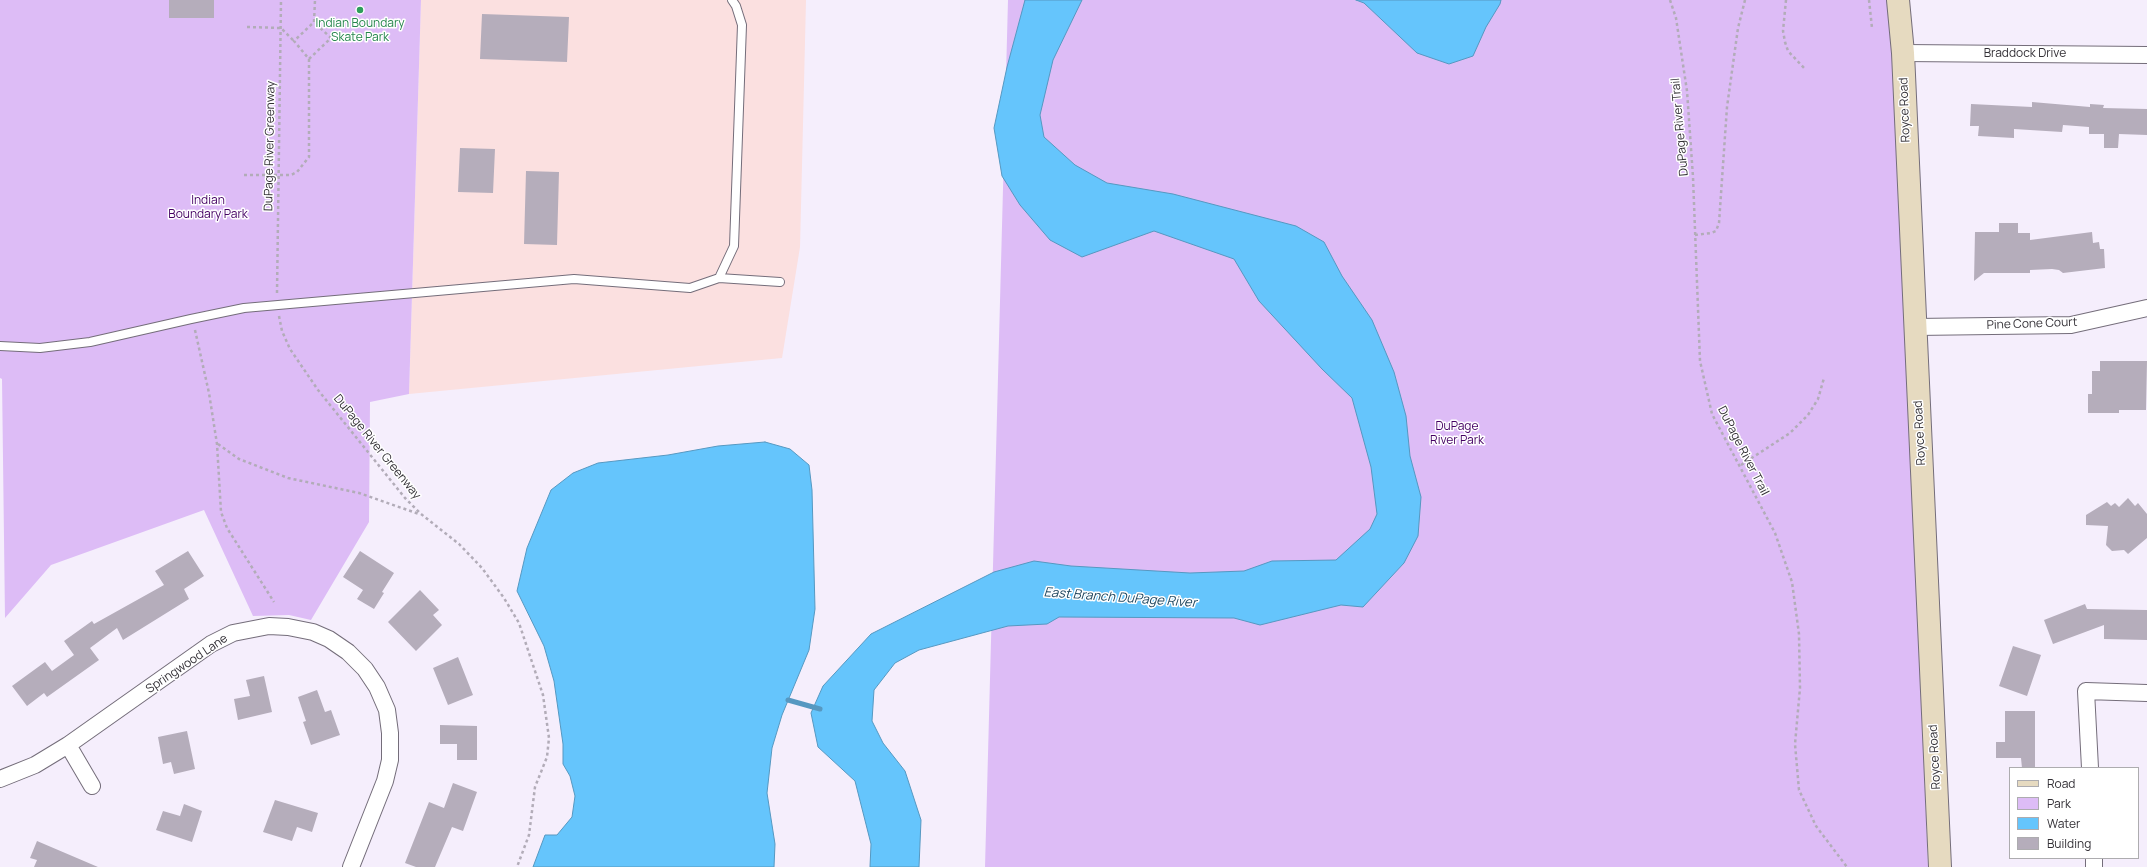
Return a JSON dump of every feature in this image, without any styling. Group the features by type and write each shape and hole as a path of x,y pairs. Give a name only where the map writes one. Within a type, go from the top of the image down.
{"street":[{"name":"Royce Road","path":"1898,0 1903,53 1940,867"},
{"name":"Braddock Drive","path":"1903,53 2147,55"},
{"name":"Pine Cone Court","path":"1915,328 2071,325 2147,308"},
{"name":"Springwood Lane","path":"0,779 35,765 68,745 211,644 233,633 269,626 288,627 313,632 329,639 348,652 365,669 377,687 387,710 390,733 390,753 385,781 351,867"},
{"path":"2090,767 2086,691 2147,693"},
{"path":"68,745 92,786"}],"lane":[{"path":"719,278 734,246 742,25 736,6 732,0"},
{"path":"0,346 40,348 90,342 191,318 244,308 574,279 690,288 719,278 780,282"}],"path":[{"name":"DuPage River Greenway","path":"281,0 278,175 278,306 282,331 303,368 387,477 420,514 459,544 482,568 504,598 519,623 543,695 548,719 547,757 535,787 530,828 516,867"},
{"path":"294,41 314,22 315,0"},
{"name":"DuPage River Trail","path":"1670,0 1676,18 1687,91 1693,178 1700,360 1712,414 1775,533 1792,582 1799,634 1800,688 1794,744 1799,790 1816,826 1847,867"},
{"path":"1695,234 1711,234 1716,231 1719,223 1727,107 1738,28 1745,0"},
{"path":"1786,0 1783,31 1785,42 1788,51 1805,69"},
{"path":"1869,0 1872,28"},
{"path":"314,22 331,38 349,38"},
{"path":"244,176 291,175 297,172 309,157 309,59 281,28 247,27"},
{"path":"309,59 331,38"},
{"path":"191,318 201,356 217,444 221,512 226,528 274,602"},
{"path":"1740,465 1790,433 1808,416 1818,399 1824,378"},
{"path":"217,444 239,459 288,478 359,493 420,514"}],"shaded area":[{"path":"421,0 806,0 800,247 782,358 409,394"}],"green space":[{"name":"Indian Boundary Park","path":"0,0 421,0 409,394 370,402 369,522 311,620 289,615 253,616 204,510 51,565 5,618 2,379 0,378"},
{"name":"DuPage River Park","path":"1008,0 1890,0 1897,72 1928,867 985,867"}],"water":[{"name":"East Branch DuPage River","path":"1025,0 1082,0 1053,60 1040,115 1044,137 1075,165 1107,183 1173,194 1296,226 1324,242 1342,276 1372,320 1394,372 1406,416 1410,456 1421,497 1418,536 1404,563 1363,607 1341,605 1260,625 1234,618 1059,617 1047,624 1008,626 919,650 895,663 874,690 872,721 883,743 905,771 921,820 919,867 870,867 871,844 855,781 818,747 811,713 823,686 871,634 994,572 1034,561 1071,566 1190,573 1244,571 1272,561 1336,560 1370,529 1377,514 1371,467 1352,398 1322,369 1259,301 1234,259 1154,231 1082,257 1050,240 1020,205 1002,176 994,128 1007,67"},
{"path":"1356,0 1501,0 1486,27 1473,56 1449,64 1417,53 1364,3"},
{"path":"765,442 790,449 809,465 812,490 815,609 809,650 782,715 772,748 767,793 775,844 774,867 533,867 545,835 557,835 572,817 575,796 570,776 563,764 563,744 554,681 544,646 517,591 527,548 551,490 573,473 598,463 668,455 718,446"}],"building":[{"path":"169,0 214,0 214,18 169,18"},
{"path":"482,14 569,17 567,62 480,59"},
{"path":"2032,102 2090,107 2090,104 2104,105 2103,108 2147,109 2147,135 2119,134 2118,148 2104,148 2104,134 2089,134 2089,127 2063,125 2062,132 2014,129 2014,138 1978,136 1979,126 1970,126 1971,104 2032,107"},
{"path":"460,148 495,149 493,193 458,192"},
{"path":"526,171 559,172 557,245 524,244"},
{"path":"1999,223 2018,223 2018,233 2030,233 2030,240 2092,232 2093,243 2099,242 2100,249 2104,249 2105,268 2063,273 2059,270 2052,269 2030,270 2030,273 1984,273 1974,281 1975,232 1999,232"},
{"path":"2100,361 2147,361 2146,410 2119,410 2119,413 2088,413 2088,394 2092,394 2092,371 2100,371"},
{"path":"2128,498 2135,506 2138,503 2147,514 2147,538 2128,554 2124,550 2112,551 2106,545 2108,526 2086,525 2086,515 2107,502 2111,506 2115,503 2119,507"},
{"path":"188,551 204,576 184,589 189,599 123,640 117,628 90,648 99,660 47,697 44,693 27,706 12,686 45,662 52,671 74,655 64,641 92,621 94,624 164,585 155,571"},
{"path":"360,551 394,573 382,592 384,593 374,609 357,599 363,590 343,577"},
{"path":"420,590 439,610 433,615 442,625 416,651 388,622"},
{"path":"2085,604 2087,609 2147,610 2147,640 2104,639 2104,625 2053,644 2044,620"},
{"path":"2013,646 2041,655 2027,696 1999,686"},
{"path":"458,657 473,695 448,705 433,668"},
{"path":"264,676 272,712 238,720 234,699 250,696 246,680"},
{"path":"317,690 325,712 331,710 340,735 311,745 303,722 306,721 298,697"},
{"path":"2005,711 2035,711 2035,767 2022,767 2021,758 1996,758 1996,742 2005,742"},
{"path":"440,725 477,726 477,760 457,760 457,744 440,744"},
{"path":"187,731 195,769 174,774 171,762 163,764 158,737"},
{"path":"453,783 477,792 463,831 452,827 435,867 416,867 405,863 429,802 444,808"},
{"path":"275,800 318,813 312,832 297,827 292,841 263,832"},
{"path":"184,804 202,811 192,842 156,830 163,811 180,816"},
{"path":"37,841 98,867 34,867 37,860 30,858"}],"waterway":[{"path":"788,700 820,709"}],"place":[{"name":"Indian Boundary Skate Park","path":"360,10"}]}
